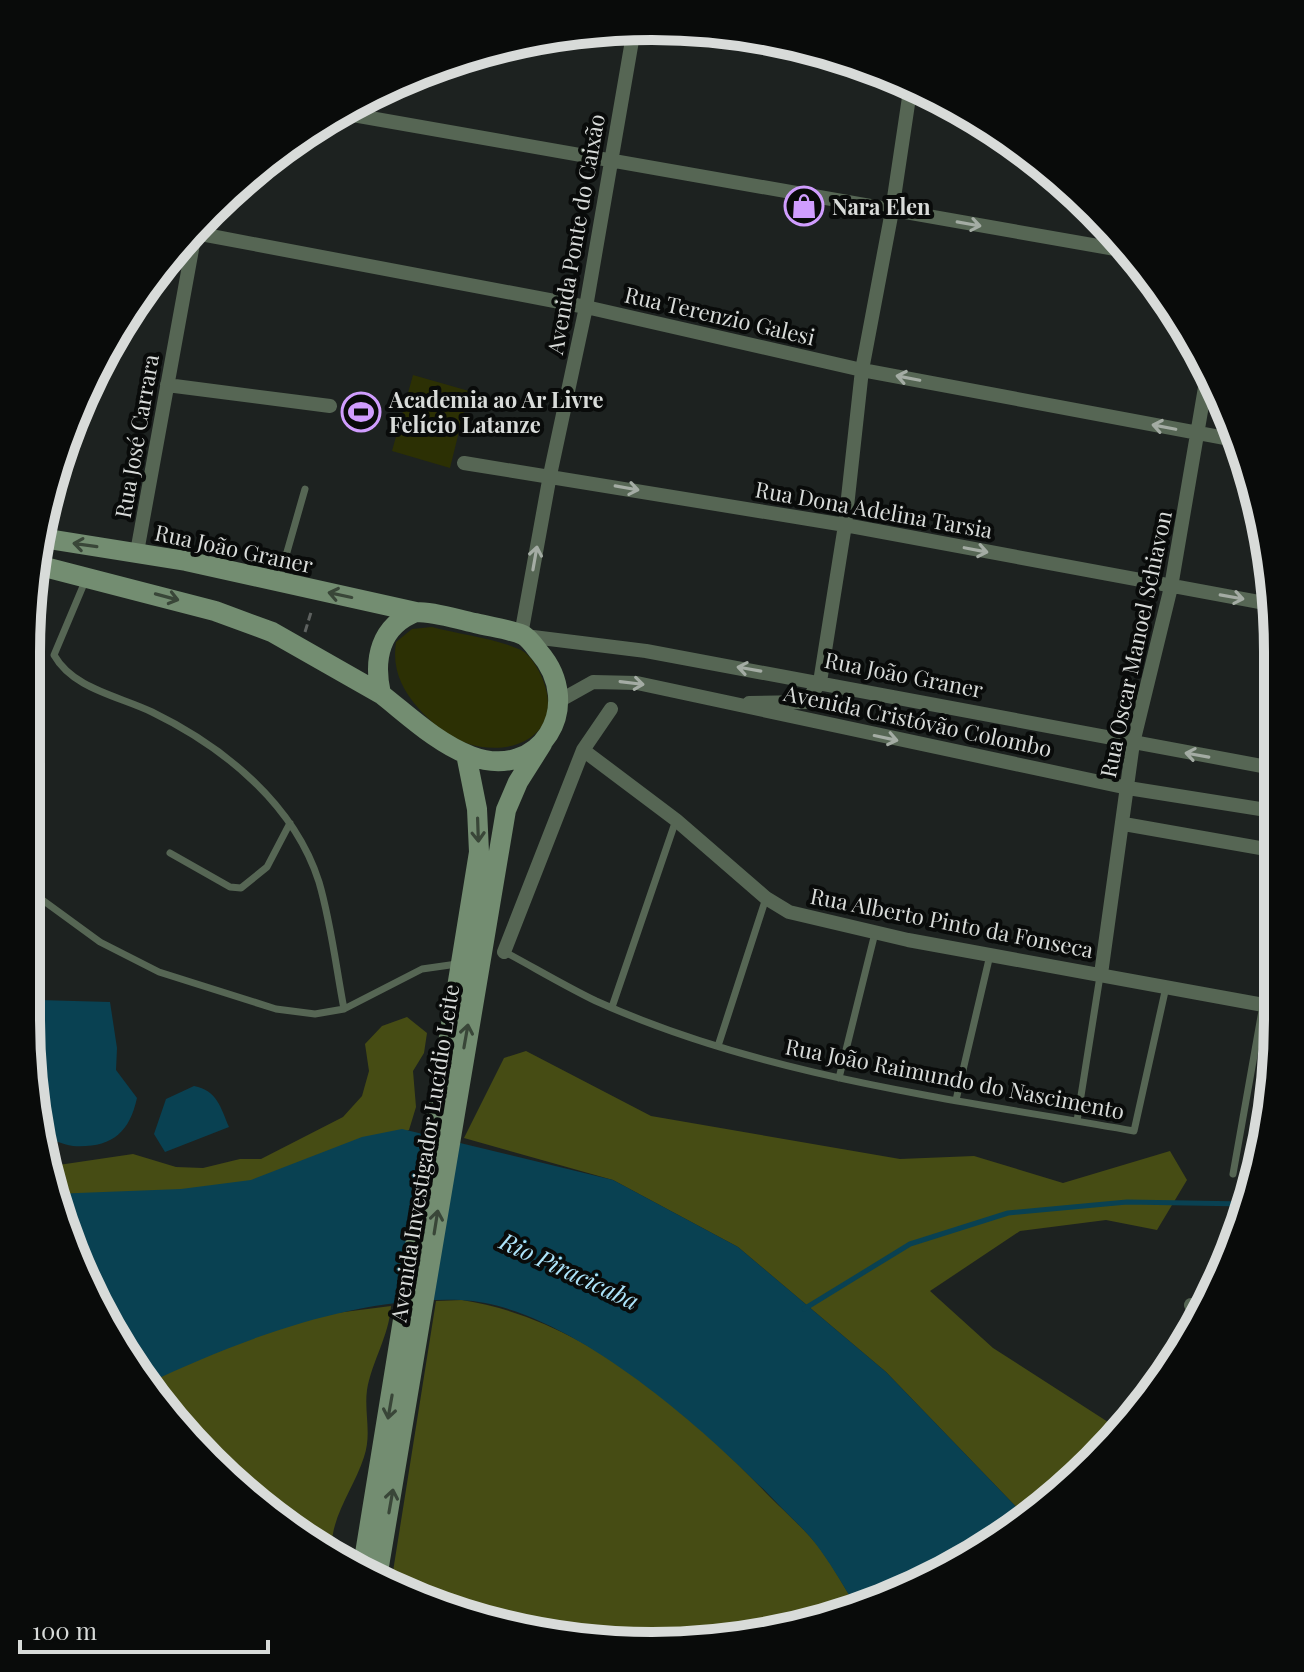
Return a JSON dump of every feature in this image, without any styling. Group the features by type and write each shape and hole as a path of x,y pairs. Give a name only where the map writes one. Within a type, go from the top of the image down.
{"main road":[{"name":"Rua João Graner","path":"51,539 137,552 416,612"},
{"path":"46,567 215,611 301,648 381,694 446,744 484,759 508,759 542,744 557,717 559,701 552,669 523,636 434,613 416,612 398,620 382,642 378,661 381,694"},
{"name":"Avenida Investigador Lucídio Leite","path":"444,1111 506,810 518,782 542,744"},
{"name":"Avenida Investigador Lucídio Leite","path":"378,1568 444,1111 459,964 479,852 477,809 466,754"},
{"name":"Avenida Investigador Lucídio Leite","path":"364,1560 412,1328"}],"street":[{"name":"Avenida Ponte do Caixão","path":"523,636 550,475 586,307 632,41"},
{"path":"733,705 806,702 820,682 845,525 862,370 892,211 909,97"},
{"path":"358,116 1113,249"},
{"name":"Rua Terenzio Galesi","path":"204,235 586,307 862,370 1225,438"},
{"name":"Rua José Carrara","path":"137,552 190,250"},
{"path":"167,385 330,406"},
{"name":"Rua Oscar Manoel Schiavon","path":"1101,974 1133,743 1171,587 1205,391"},
{"name":"Rua Dona Adelina Tarsia","path":"464,463 845,525 1262,603"},
{"name":"Rua João Graner","path":"523,636 646,651 1264,766"},
{"name":"Avenida Cristóvão Colombo","path":"559,701 581,687 613,681 637,683 1128,788 1264,810"},
{"path":"504,952 583,750 611,709"},
{"name":"Rua Alberto Pinto da Fonseca","path":"583,750 676,820 766,898 789,912 990,955 1264,1006"},
{"path":"1124,824 1264,849"}],"lane":[{"path":"279,582 305,489"},
{"path":"87,577 59,635 54,655 60,666 85,683 154,713 245,771 290,823 319,882 344,1009"},
{"path":"612,1007 676,820"},
{"path":"170,853 230,887 241,888 267,867 290,823"},
{"path":"40,898 100,942 159,972 276,1009 315,1014 344,1009 422,969 459,964"},
{"path":"718,1046 766,898"},
{"path":"839,1078 875,932"},
{"name":"Rua João Raimundo do Nascimento","path":"504,952 612,1007 718,1046 839,1078 1134,1131 1166,987"},
{"path":"956,1100 990,955"},
{"path":"1077,1121 1101,974"},
{"path":"1233,1174 1264,1016"}],"path":[{"path":"301,648 318,590"}],"green space":[{"path":"413,375 469,391 450,468 392,451"},
{"path":"432,627 501,643 528,655 541,676 548,699 547,714 541,727 531,737 503,747 469,744 441,730 419,709 399,678 395,661 396,642 412,629"},
{"path":"407,1017 427,1033 424,1053 413,1071 416,1107 409,1130 317,1171 70,1208 58,1165 133,1154 176,1167 203,1168 240,1159 261,1159 343,1117 362,1096 369,1071 365,1044 382,1026"},
{"path":"526,1051 651,1116 900,1159 974,1156 1063,1183 1170,1151 1187,1180 1157,1230 1106,1220 1020,1231 930,1291 993,1348 1110,1426 1056,1480 1019,1510 886,1372 738,1247 613,1180 464,1138 504,1058"},
{"path":"462,1300 507,1310 550,1327 631,1373 704,1433 810,1536 851,1599 732,1627 692,1631 612,1631 572,1627 494,1611 455,1600 393,1574 436,1301"},
{"path":"391,1306 367,1390 366,1448 337,1517 332,1541 279,1506 219,1453 152,1373 242,1325"}],"water":[{"path":"40,1000 110,1002 117,1048 116,1070 137,1098 134,1110 123,1130 108,1141 86,1146 52,1140 45,1100"},
{"path":"194,1086 213,1096 229,1127 165,1152 154,1134 166,1099"},
{"name":"Rio Piracicaba","path":"402,1129 613,1180 738,1247 886,1372 1019,1510 923,1569 851,1599 826,1558 805,1532 712,1440 673,1407 589,1347 545,1323 502,1307 461,1300 381,1305 340,1313 260,1336 156,1379 103,1291 65,1193 181,1189 251,1180 362,1137"}],"waterway":[{"path":"804,1309 910,1244 1008,1213 1127,1202 1236,1204"}],"place":[{"name":"Nara Elen","path":"804,206"},
{"name":"Academia ao Ar Livre Felício Latanze","path":"361,412"}]}
